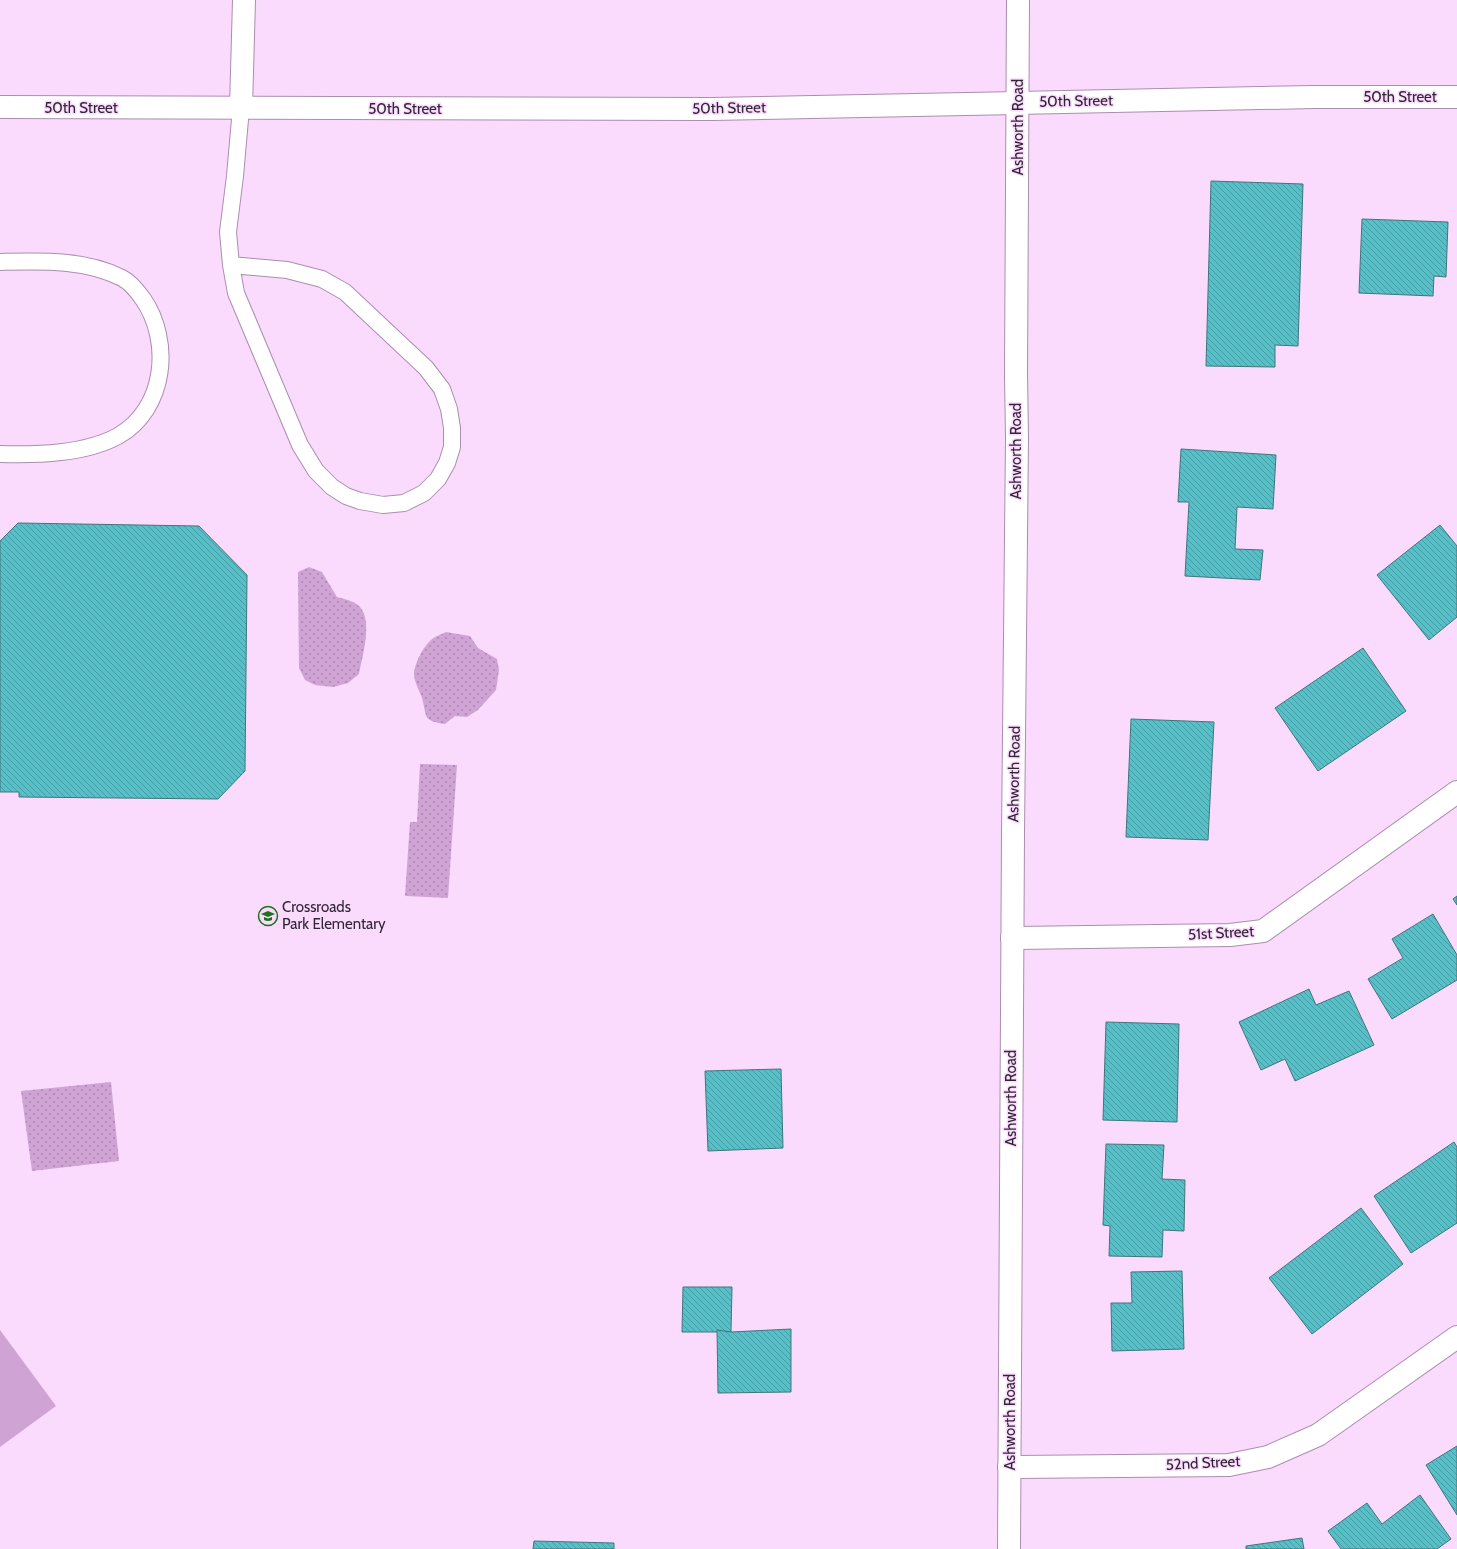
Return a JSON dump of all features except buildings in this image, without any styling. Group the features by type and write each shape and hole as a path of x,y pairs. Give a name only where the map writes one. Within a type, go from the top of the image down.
{"main road":[{"path":"241,108 244,0"},
{"name":"Ashworth Road","path":"1009,1549 1012,938 1017,438 1018,0"},
{"name":"50th Street","path":"0,107 712,109 1314,97 1457,97"},
{"name":"51st Street","path":"1012,938 1230,935 1263,931 1457,792"},
{"name":"52nd Street","path":"1009,1467 1229,1465 1268,1458 1318,1435 1457,1337"}],"lane":[{"path":"231,264 286,270 322,279 345,292 426,368 442,389 449,409 452,428 452,447 447,463 438,479 424,493 404,503 383,505 360,501 346,496 332,487 316,471 300,445 236,294 231,264 228,232 236,176 241,108"},
{"path":"0,262 34,261 78,264 102,269 124,279 139,293 150,310 157,328 161,347 160,369 156,389 146,408 135,423 120,435 99,445 79,450 17,455 0,454"}],"shaded area":[{"path":"309,567 322,572 337,597 355,603 364,613 366,621 366,640 359,674 348,683 333,687 315,685 305,680 299,668 298,572"},
{"path":"446,632 470,636 478,648 497,659 499,670 496,690 478,710 467,717 455,716 445,724 432,721 427,717 414,674 418,659 427,644 435,637"},
{"path":"420,764 457,765 448,898 405,896 410,822 417,822"},
{"path":"111,1082 119,1161 32,1171 21,1091"},
{"path":"0,1330 56,1406 0,1447"}],"place":[{"name":"Crossroads Park Elementary","path":"268,916"}]}
